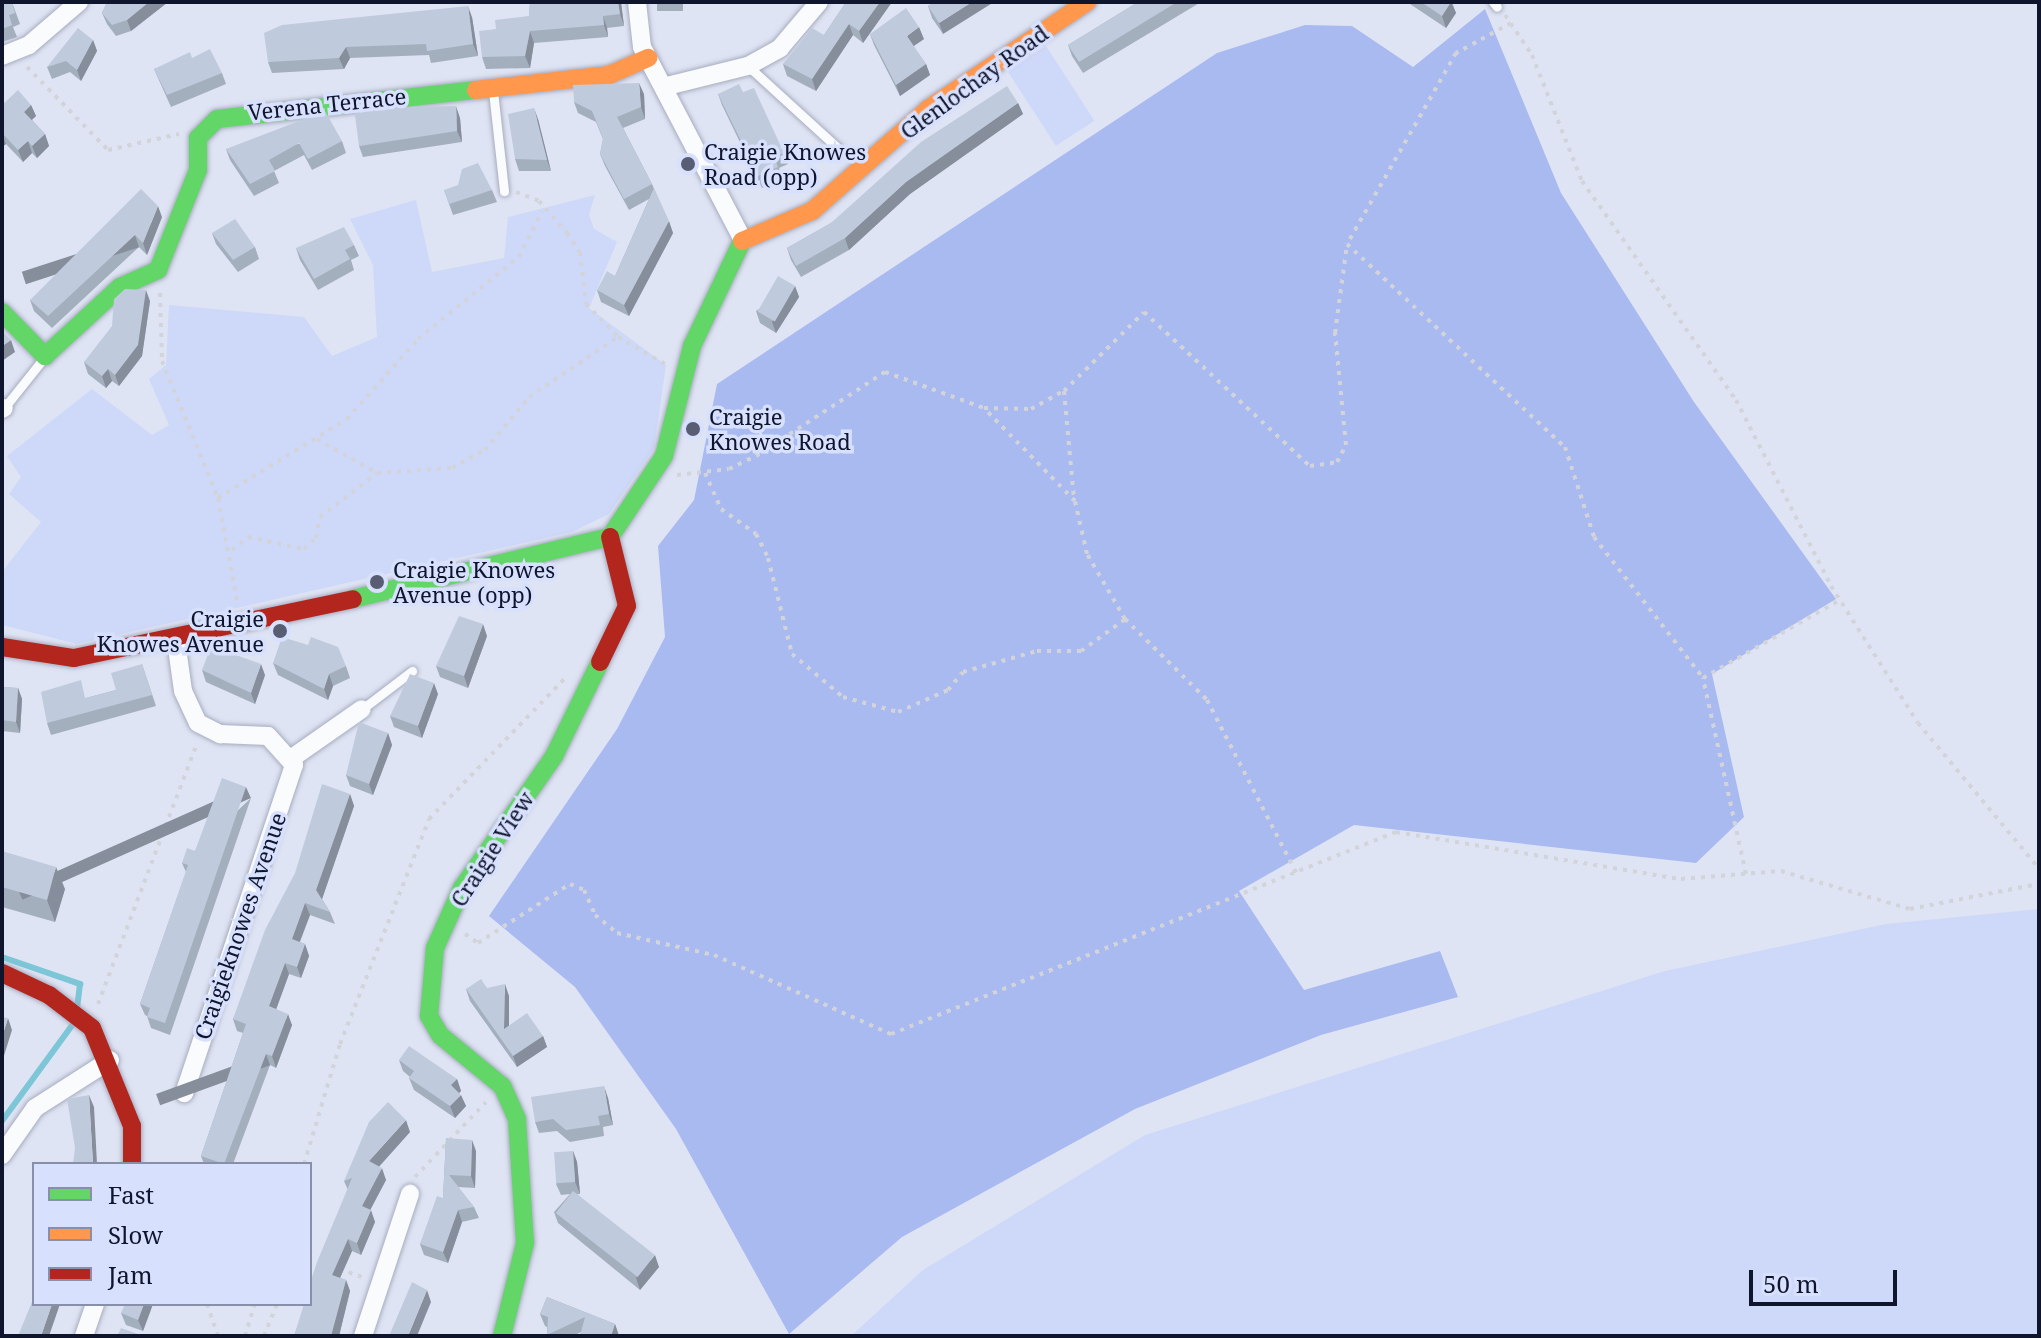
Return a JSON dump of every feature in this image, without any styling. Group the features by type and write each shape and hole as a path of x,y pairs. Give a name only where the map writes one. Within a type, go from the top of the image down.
{"street":[{"path":"9,53 79,2"},
{"path":"2,647 65,658 176,641 241,620 610,537 654,477 685,370 743,240 667,86 648,58 637,2"},
{"path":"667,86 748,66 780,48 819,2"},
{"name":"Glenlochay Road","path":"743,240 812,211 928,109 1087,2"},
{"name":"Verena Terrace","path":"204,127 244,112 609,75 648,58"},
{"path":"2,312 45,356 120,287 152,274 179,229 204,127"},
{"name":"Craigie View","path":"502,1336 525,1243 517,1119 502,1086 440,1035 429,1016 435,948 447,921 554,756 627,606 610,537"},
{"path":"176,641 183,691 198,723 220,734 268,736 292,758 362,709"},
{"name":"Craigieknowes Avenue","path":"184,1093 292,758"},
{"path":"2,973 62,1004 85,1021 110,1060 132,1126 132,1162"},
{"path":"2,1155 35,1108 110,1060"},
{"path":"363,1336 410,1194"},
{"path":"84,1336 94,1306"}],"lane":[{"path":"748,66 840,150"},
{"path":"492,86 505,166 504,191"},
{"path":"3,408 45,356"},
{"path":"362,709 412,671"}],"path":[{"path":"1495,4 1512,23 1545,83 1582,181 1736,400 1840,599 1918,723 2039,869"},
{"path":"654,477 705,473 756,456 885,372 984,408 1031,409 1064,391 1144,312 1310,466 1337,462 1346,445 1335,333 1347,244 1456,53 1512,23"},
{"path":"9,53 108,150 204,127"},
{"path":"505,166 509,187 539,201 542,211 580,252 586,304 618,337 685,370"},
{"path":"218,498 347,419 418,339 519,257 542,211"},
{"path":"1347,244 1565,447 1594,537 1703,678 1746,874"},
{"path":"152,274 160,284 162,361 218,498 232,550 241,620"},
{"path":"317,439 377,473 452,468 485,450 529,397 618,337"},
{"path":"1064,391 1075,501 1087,554 1125,619 1207,700 1298,876"},
{"path":"984,408 1075,501"},
{"path":"232,550 248,537 304,549 316,538 320,517 377,473"},
{"path":"705,473 721,509 756,534 768,558 792,654 843,697 898,712 948,690 963,672 1037,651 1081,651 1125,619"},
{"path":"1703,678 1840,599"},
{"path":"305,1162 340,1044 429,819 540,696 576,670"},
{"path":"85,1021 198,743"},
{"path":"447,921 478,943 570,884 584,890 595,915 617,933 714,955 891,1034 1298,876 1396,832 1681,879 1781,871 1910,909 2039,884"},
{"path":"410,1194 435,1150 502,1086"},
{"path":"324,1264 380,1283"},
{"path":"208,1306 218,1336"},
{"path":"245,1336 254,1306"},
{"path":"264,1336 276,1306"}],"shaded area":[{"path":"1485,9 1561,193 1694,402 1836,599 1712,674 1744,817 1696,863 1354,825 1239,891 1304,990 1440,951 1458,997 1321,1035 1135,1109 902,1237 789,1334 676,1129 575,987 489,916 617,729 665,637 658,546 694,500 717,384 1217,53 1305,25 1352,26 1413,67"},
{"path":"1046,46 1094,121 1056,146 1007,71"},
{"path":"595,195 589,215 594,229 617,242 589,308 666,365 654,448 609,514 572,532 77,644 2,625 2,572 41,522 9,494 21,477 7,456 92,389 152,435 169,425 149,379 166,365 169,305 304,317 332,356 377,337 373,265 350,219 416,200 432,272 504,258 508,217"},
{"path":"2039,909 2039,1336 851,1336 923,1270 1145,1135 1665,971 1886,924"}],"building":[{"path":"2,2 12,2 15,13 9,15 12,25 2,29"},
{"path":"107,2 149,2 127,20 112,25 102,13"},
{"path":"530,2 618,2 620,14 603,16 604,25 530,31 525,56 482,57 479,31 496,29 495,20 529,16"},
{"path":"846,2 880,2 859,31 849,24 812,79 783,64 812,28 824,35"},
{"path":"934,2 972,2 939,23 928,6"},
{"path":"1138,2 1177,2 1079,62 1068,45"},
{"path":"1421,2 1451,2 1442,16"},
{"path":"468,6 473,44 427,51 426,44 346,47 339,58 268,62 264,33 282,25"},
{"path":"906,8 919,27 907,36 926,64 896,85 870,34"},
{"path":"78,28 93,40 77,70 66,61 47,67"},
{"path":"210,49 222,73 167,95 154,69 190,52 192,58"},
{"path":"639,83 641,107 617,117 652,184 624,199 600,154 603,138 592,111 574,102 573,85"},
{"path":"739,84 743,92 754,88 784,153 774,157 778,167 758,176 718,94"},
{"path":"1007,86 1018,103 906,182 845,238 796,266 787,248 831,223 921,142"},
{"path":"18,90 31,105 24,112 45,134 32,146 28,141 18,150 2,133 2,105"},
{"path":"456,106 457,131 359,146 354,108"},
{"path":"534,108 547,160 515,159 508,114"},
{"path":"325,111 342,141 308,159 299,143 269,160 275,171 250,184 226,149"},
{"path":"478,163 492,190 449,204 444,190 458,185 462,169"},
{"path":"654,188 669,221 624,305 597,290 607,271 615,276"},
{"path":"141,189 158,206 143,243 135,235 48,316 30,300"},
{"path":"235,219 255,247 233,260 212,233"},
{"path":"344,227 354,245 345,250 350,259 314,279 296,248"},
{"path":"778,276 795,286 775,322 758,312"},
{"path":"125,289 146,290 138,345 115,375 108,369 102,376 84,362 112,326 114,299"},
{"path":"2,331 11,340 2,346"},
{"path":"459,616 483,624 464,676 436,666"},
{"path":"282,637 308,645 311,637 338,647 346,666 329,674 324,689 273,663"},
{"path":"211,646 261,664 251,693 202,670"},
{"path":"142,664 152,695 47,723 41,692 81,680 85,698 116,690 111,673"},
{"path":"410,674 434,683 418,726 390,716"},
{"path":"2,687 18,688 16,722 2,720"},
{"path":"359,722 388,733 369,784 346,775"},
{"path":"222,778 246,787 165,1023 147,1017 150,1008 140,1004 188,865 182,863 187,848 195,851"},
{"path":"322,784 350,794 316,890 330,912 305,903 292,939 305,944 297,967 285,963 269,1006 288,1014 272,1056 266,1054 225,1162 218,1162 201,1156 246,1024 233,1019 265,930 295,873"},
{"path":"2,851 56,867 47,900 2,887"},
{"path":"481,979 487,988 505,984 504,1029 527,1013 543,1036 513,1056 466,989"},
{"path":"2,1017 8,1018 2,1037"},
{"path":"409,1046 457,1079 451,1085 461,1095 450,1106 409,1078 414,1071 399,1060"},
{"path":"604,1086 609,1114 598,1116 600,1125 566,1130 553,1119 535,1122 531,1097"},
{"path":"89,1095 93,1162 73,1162 75,1148 67,1099"},
{"path":"388,1102 406,1120 369,1161 382,1168 362,1206 371,1210 357,1243 348,1239 332,1275 346,1280 331,1336 294,1336 303,1306 312,1306 312,1277 352,1178 344,1181 369,1122"},
{"path":"446,1138 472,1140 471,1176 449,1175 474,1207 458,1210 443,1252 420,1244 437,1196 443,1198"},
{"path":"573,1151 575,1182 556,1183 554,1152"},
{"path":"573,1191 655,1255 638,1277 556,1213"},
{"path":"412,1282 427,1290 408,1336 389,1336"},
{"path":"547,1297 615,1324 611,1336 580,1336 585,1317 547,1335 548,1317 540,1314"},
{"path":"32,1302 32,1306 51,1306 41,1336 18,1336"},
{"path":"124,1306 143,1306 138,1320 121,1313"},
{"path":"121,1328 138,1334 117,1336"}],"waterway":[{"path":"2,957 80,984 77,1010"},
{"path":"2,1121 73,1024"}],"traffic: fast":[{"path":"2,312 45,356 120,287 158,270 198,170 198,138 217,119 476,90"},
{"path":"353,599 610,537 664,456 692,346 742,241"},
{"path":"502,1336 525,1243 517,1119 502,1086 440,1035 429,1016 435,948 462,888 554,756 600,662"}],"traffic: slow":[{"path":"742,241 812,211 928,109 1087,2"},
{"path":"476,90 609,75 648,58"}],"traffic: jam":[{"path":"600,662 627,606 610,537"},
{"path":"2,647 74,658 353,599"},
{"path":"2,973 49,995 92,1028 132,1126 132,1162"}],"place":[{"name":"Craigie Knowes Road (opp)","path":"688,164"},
{"name":"Craigie Knowes Road","path":"693,429"},
{"name":"Craigie Knowes Avenue (opp)","path":"377,582"},
{"name":"Craigie Knowes Avenue","path":"280,631"}]}
